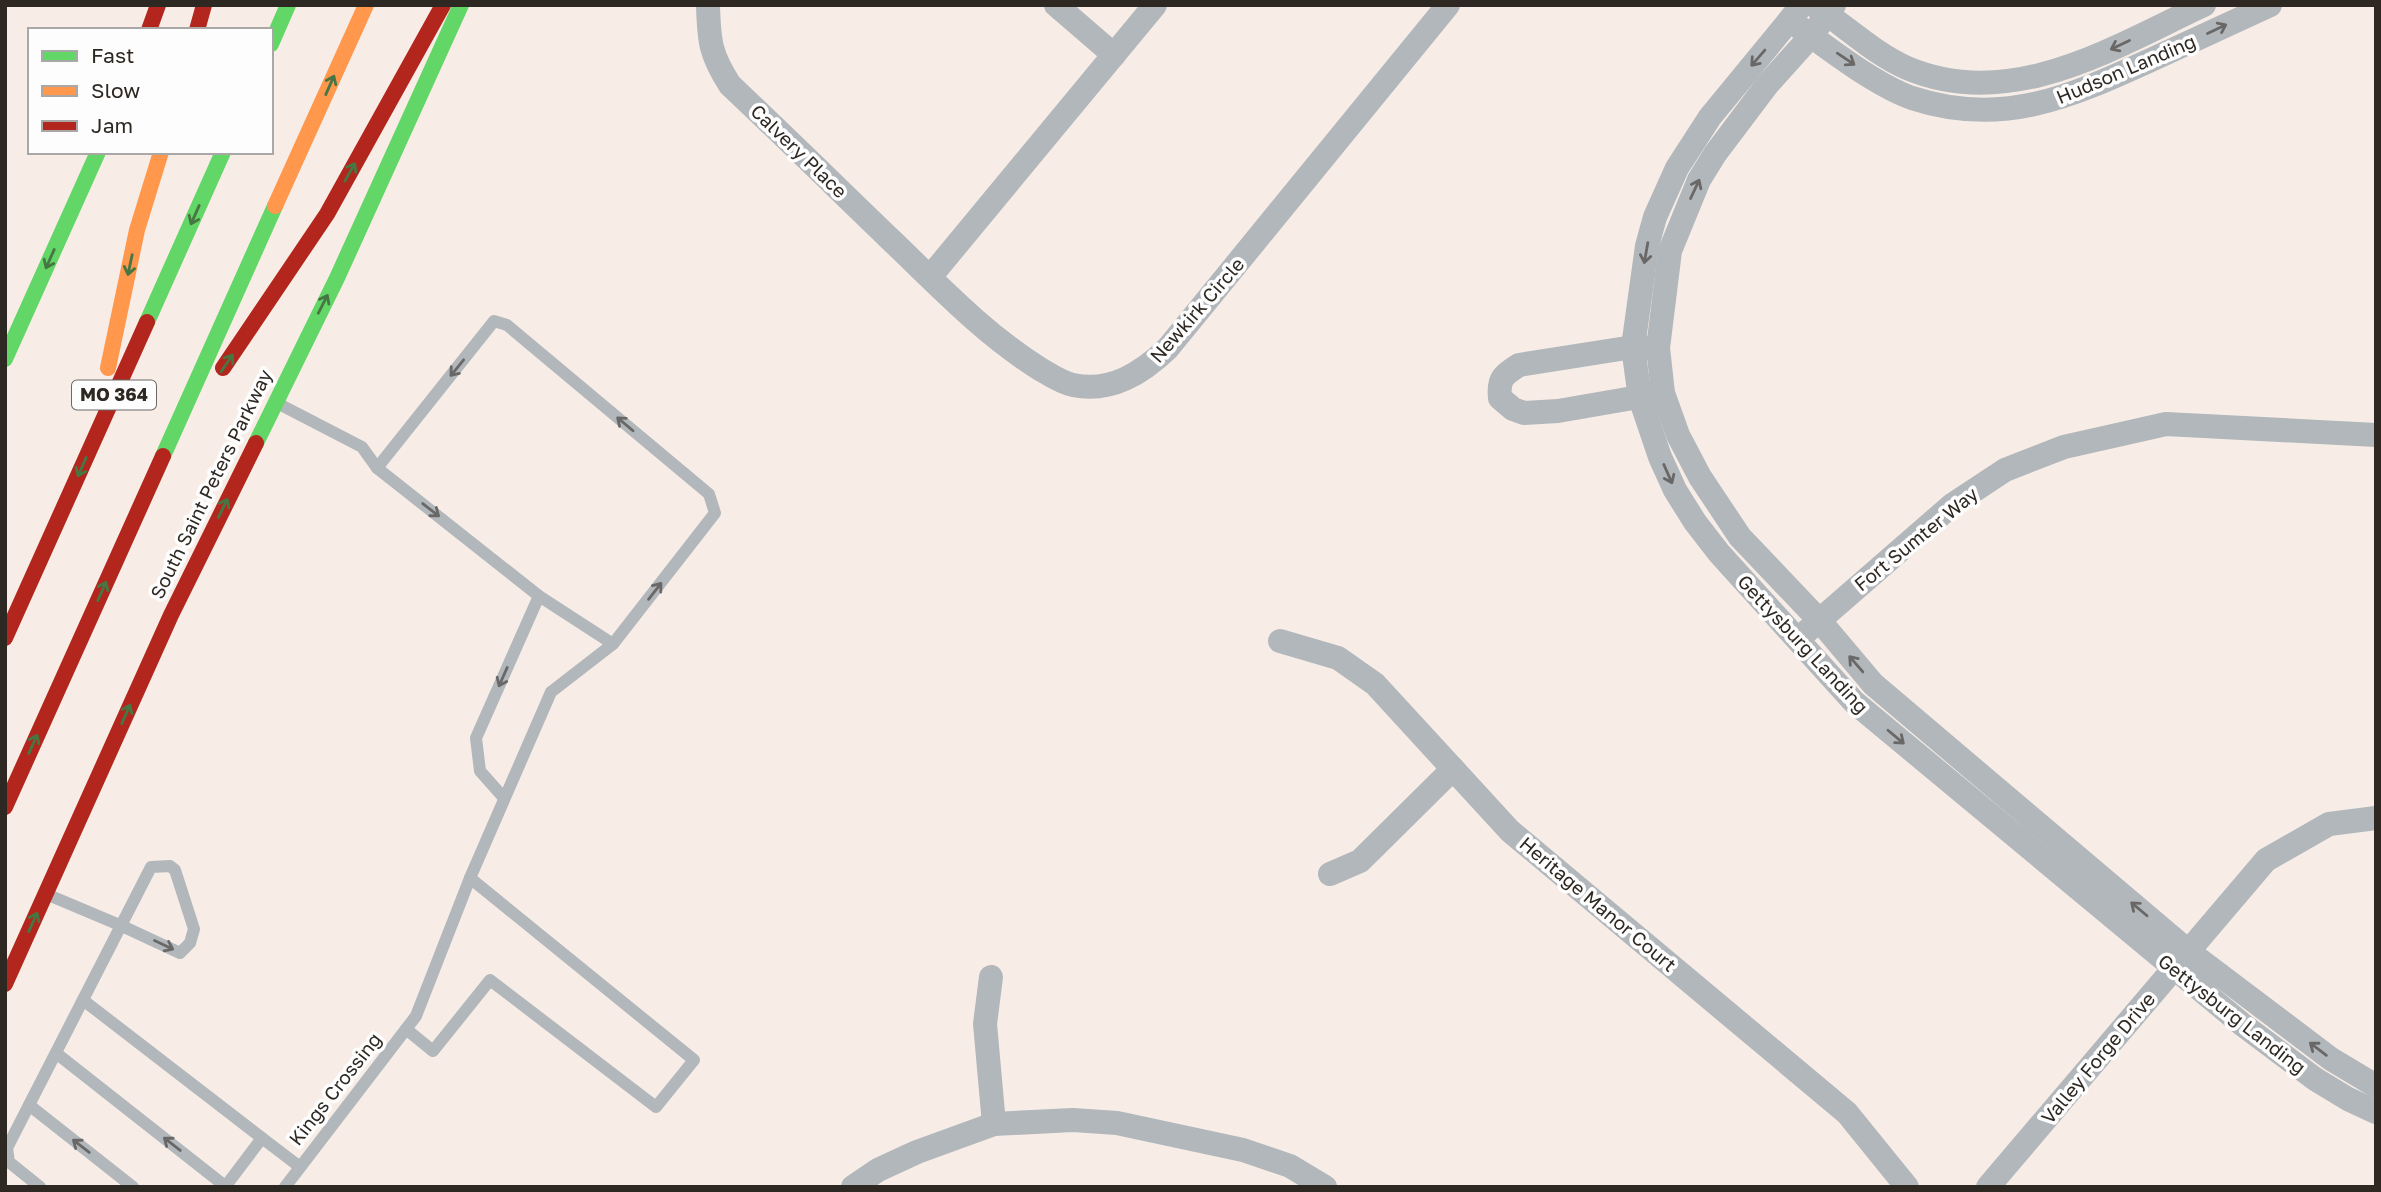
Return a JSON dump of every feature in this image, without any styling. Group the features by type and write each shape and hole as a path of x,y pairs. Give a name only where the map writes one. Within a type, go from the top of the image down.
{"main road":[{"path":"150,28 158,5"},
{"path":"198,28 204,5"},
{"path":"273,39 288,5"},
{"name":"MO 364","path":"5,807 366,5"},
{"path":"161,460 327,214 443,5"},
{"name":"South Saint Peters Parkway","path":"5,984 171,615 337,278 461,5"},
{"path":"5,359 97,154"},
{"path":"92,443 137,230 159,154"},
{"name":"MO 364","path":"5,638 222,154"}],"street":[{"name":"Calvery Place","path":"708,5 710,44 717,64 730,85 930,277"},
{"path":"1056,5 1114,55"},
{"path":"930,277 1155,5"},
{"name":"Newkirk Circle","path":"930,277 1011,349 1072,385 1096,387 1121,382 1146,369 1168,348 1448,5"},
{"name":"Hudson Landing","path":"1825,8 1858,38 1905,67 1944,80 1979,84 2048,74 2081,63 2204,5"},
{"name":"Hudson Landing","path":"1796,13 1811,36 1884,85 1912,97 1944,105 1983,110 2019,108 2053,101 2088,89 2270,5"},
{"name":"Gettysburg Landing","path":"1825,8 1811,36 1767,85 1699,180 1670,251 1651,396 1740,537 1819,620 1873,684 2315,1079 2376,1112"},
{"name":"Gettysburg Landing","path":"1796,13 1710,117 1677,168 1647,246 1633,347 1651,396 1670,479 1695,522 1719,553 1854,702 2180,960 2376,1086"},
{"path":"1651,396 1558,411 1524,413 1513,409 1500,398 1499,386 1505,374 1519,365 1633,347 1658,348"},
{"name":"Fort Sumter Way","path":"1798,639 1952,505 2005,470 2064,447 2166,424 2376,435"},
{"name":"Heritage Manor Court","path":"1280,640 1338,659 1375,684 1510,831 1847,1112 1907,1187"},
{"path":"1330,874 1360,861 1453,769"},
{"name":"Valley Forge Drive","path":"1988,1187 2266,860 2329,824 2376,818"},
{"path":"991,977 985,1024 994,1125"},
{"path":"853,1187 878,1170 917,1152 994,1125 1073,1120 1117,1123 1159,1130 1255,1154 1290,1166 1325,1187"}],"lane":[{"name":"Kings Crossing","path":"285,1187 416,1016 470,878 551,691 613,644 715,513 709,494 507,326 494,321 377,468"},
{"path":"274,402 362,447 377,468 539,596 613,644"},
{"path":"504,798 480,771 476,738 539,596"},
{"path":"40,1187 9,1162 7,1148 122,926 151,867 170,866 175,870 194,929 190,943 180,953 122,926 46,894"},
{"path":"406,1029 433,1051 490,980 656,1107 694,1060 470,878"},
{"path":"83,1000 299,1167"},
{"path":"56,1053 225,1186 262,1138"},
{"path":"29,1105 133,1187"}],"traffic: fast":[{"path":"273,39 288,5"},
{"path":"256,443 337,278 461,5"},
{"path":"5,359 97,154"},
{"path":"147,322 222,154"},
{"path":"163,456 275,206"}],"traffic: slow":[{"path":"275,206 366,5"},
{"path":"108,368 137,230 160,154"}],"traffic: jam":[{"path":"150,28 158,5"},
{"path":"198,28 204,5"},
{"path":"223,368 327,214 443,5"},
{"path":"5,638 147,322"},
{"path":"5,984 171,615 256,443"},
{"path":"5,807 163,456"}]}
